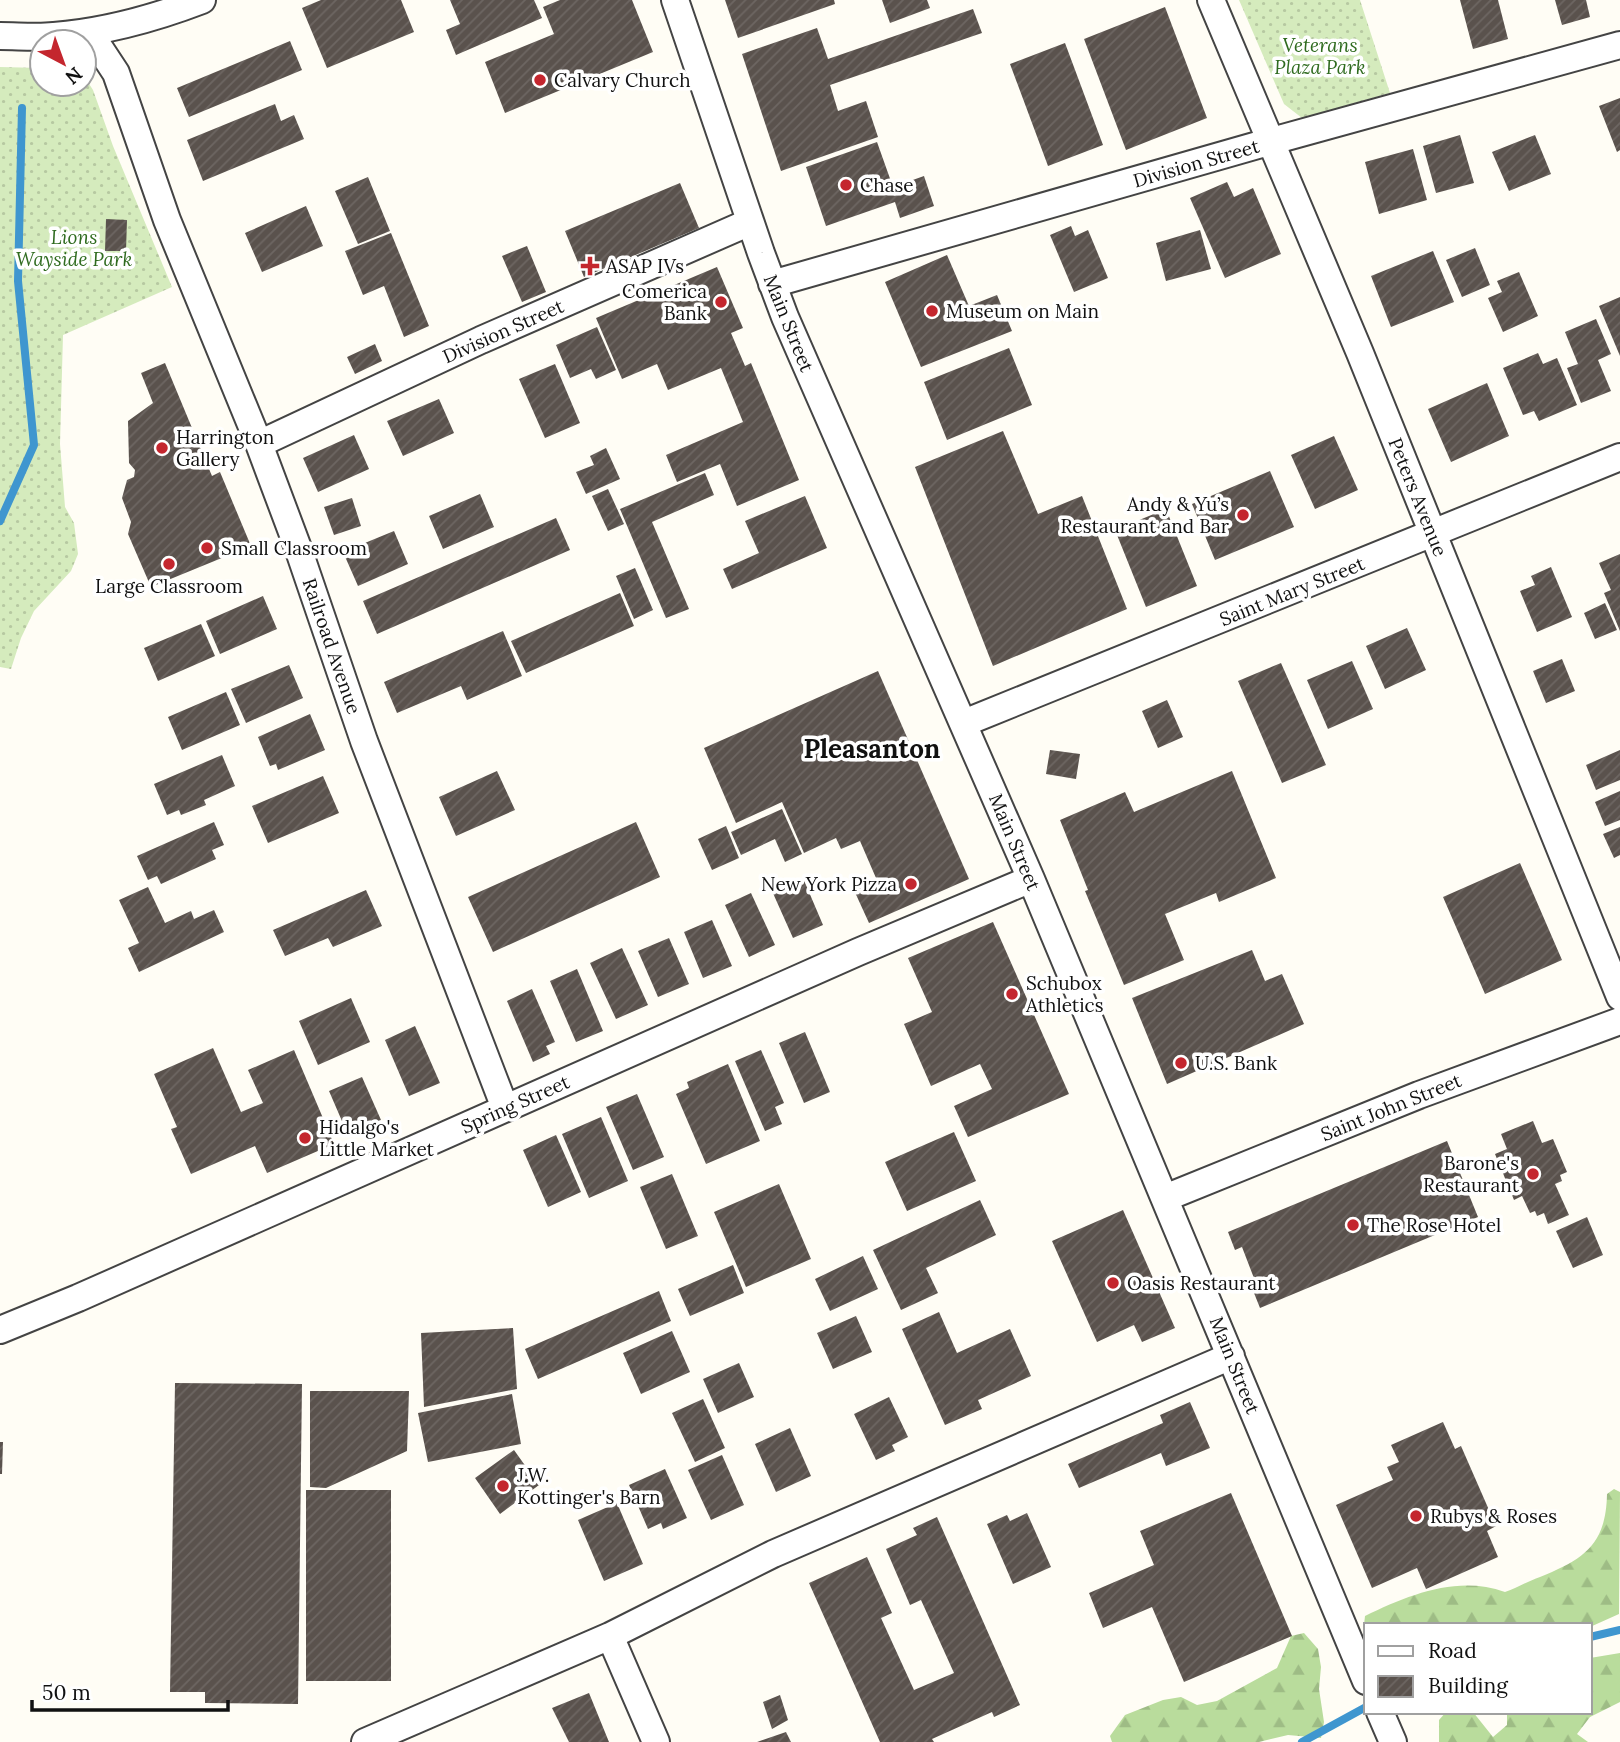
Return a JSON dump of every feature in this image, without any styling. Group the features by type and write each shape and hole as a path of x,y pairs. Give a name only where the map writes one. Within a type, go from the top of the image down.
{"street":[{"path":"98,30 167,14 202,0"},
{"name":"Main Street","path":"675,0 772,285 1031,879 1364,1676"},
{"name":"Peters Avenue","path":"1211,0 1433,533 1620,997"},
{"path":"0,36 28,37"},
{"name":"Division Street","path":"772,285 1272,141 1620,45"},
{"name":"Railroad Avenue","path":"98,46 116,73 167,220 259,444 364,741 505,1108"},
{"name":"Division Street","path":"259,444 481,340 750,222"},
{"name":"Saint Mary Street","path":"964,723 1620,457"},
{"name":"Spring Street","path":"0,1330 858,952 1031,879"},
{"name":"Saint John Street","path":"1165,1198 1419,1094 1620,1021"},
{"path":"365,1742 610,1636 773,1554 1231,1356"},
{"path":"610,1636 656,1742"},
{"path":"1381,1714 1392,1742"}],"green space":[{"name":"Veterans Plaza Park","path":"1239,0 1360,0 1390,93 1302,118 1284,104"},
{"name":"Lions Wayside Park","path":"0,67 28,68 28,98 96,98 172,287 63,335 60,444 65,507 74,523 78,554 71,571 34,611 21,638 11,669 0,667"},
{"path":"1614,1489 1620,1492 1619,1614 1592,1626 1592,1623 1364,1623 1365,1616 1416,1595 1469,1586 1505,1592 1569,1564 1590,1548 1597,1538 1606,1511 1607,1494"},
{"path":"1304,1633 1318,1649 1321,1667 1319,1689 1324,1722 1321,1738 1288,1735 1259,1742 1112,1742 1110,1736 1125,1715 1163,1700 1181,1697 1197,1705 1217,1701 1277,1668 1291,1636"},
{"path":"1620,1653 1620,1702 1590,1717 1577,1734 1588,1742 1439,1742 1439,1720 1444,1714 1475,1714 1493,1737 1507,1725 1507,1714 1592,1714 1592,1658"}],"building":[{"path":"321,0 401,0 414,32 327,68 302,8"},
{"path":"450,0 534,0 542,18 456,55 446,30 460,24"},
{"path":"560,0 632,0 653,52 505,113 485,62 554,34 543,7"},
{"path":"725,0 834,0 835,4 738,38"},
{"path":"882,0 927,0 930,8 890,23"},
{"path":"1460,0 1498,0 1508,39 1473,49"},
{"path":"1555,0 1586,0 1590,17 1562,25"},
{"path":"1165,7 1207,118 1126,150 1084,39"},
{"path":"973,9 982,33 830,85 838,111 866,101 878,137 781,171 742,54 817,28 828,59"},
{"path":"290,41 302,70 189,117 177,88"},
{"path":"1065,43 1103,145 1048,166 1010,64"},
{"path":"1620,98 1620,150 1617,152 1599,106"},
{"path":"275,104 281,121 294,115 304,139 203,181 187,140"},
{"path":"1460,135 1474,183 1436,193 1423,146"},
{"path":"1535,135 1551,174 1509,191 1492,152"},
{"path":"877,142 893,187 924,176 934,206 900,218 895,202 826,226 806,167"},
{"path":"1413,149 1427,200 1379,214 1365,162"},
{"path":"368,177 390,231 358,244 335,191"},
{"path":"1227,182 1234,197 1253,188 1281,254 1225,278 1190,198"},
{"path":"680,183 699,228 584,277 565,231"},
{"path":"306,206 323,246 262,272 245,233"},
{"path":"106,219 127,220 126,251 105,251"},
{"path":"1071,226 1075,236 1088,230 1108,278 1074,292 1050,235"},
{"path":"1200,230 1211,269 1166,281 1156,243"},
{"path":"391,233 429,326 404,337 384,286 363,295 345,251"},
{"path":"527,246 546,292 522,302 502,256"},
{"path":"1475,248 1490,285 1462,297 1446,260"},
{"path":"1433,251 1454,302 1391,327 1371,276"},
{"path":"947,255 969,306 997,295 1012,331 921,367 885,282"},
{"path":"717,267 743,328 731,333 745,366 751,363 799,480 737,506 720,464 677,482 666,455 743,422 721,368 668,390 657,364 622,379 596,318"},
{"path":"1519,272 1538,316 1503,332 1488,298 1502,292 1497,281"},
{"path":"1620,297 1620,356 1599,306"},
{"path":"1596,319 1611,354 1598,360 1611,391 1581,403 1567,368 1578,364 1565,332"},
{"path":"597,327 616,370 596,379 591,369 570,378 556,345"},
{"path":"375,344 382,361 355,374 347,357"},
{"path":"1009,348 1032,405 947,440 924,382"},
{"path":"1538,353 1543,364 1557,358 1577,405 1539,421 1534,411 1523,415 1503,368"},
{"path":"165,363 212,476 220,472 251,546 151,587 128,534 131,522 122,498 127,480 134,477 135,470 129,463 128,421 153,403 141,373"},
{"path":"555,364 580,423 545,438 519,379"},
{"path":"1487,383 1509,436 1451,462 1428,409"},
{"path":"439,399 454,433 403,456 387,421"},
{"path":"1003,431 1038,514 1082,496 1127,609 993,666 915,467"},
{"path":"354,435 369,469 318,492 303,458"},
{"path":"1334,436 1358,490 1315,509 1291,455"},
{"path":"606,448 620,479 586,494 576,472 594,465 590,456"},
{"name":"Andy & Yu’s Restaurant and Bar","path":"1270,471 1294,527 1215,560 1192,504"},
{"path":"705,473 714,495 652,522 689,609 666,618 620,509"},
{"path":"608,489 624,524 608,531 592,496"},
{"path":"480,494 494,527 443,549 429,516"},
{"path":"805,496 827,548 732,589 723,569 759,553 745,521"},
{"path":"352,498 361,526 334,535 324,507"},
{"path":"1166,509 1197,586 1146,607 1115,530"},
{"path":"556,518 570,550 377,634 363,601"},
{"path":"394,531 408,564 358,586 343,552"},
{"path":"1620,554 1620,631 1604,593 1611,590 1599,563"},
{"path":"1551,567 1572,617 1537,632 1520,591 1535,585 1531,576"},
{"path":"635,568 653,610 634,619 616,576"},
{"path":"620,593 634,626 526,673 511,641"},
{"path":"263,596 277,629 220,654 206,621"},
{"path":"1605,603 1617,630 1595,639 1584,613"},
{"path":"201,624 215,656 158,681 144,648"},
{"path":"1407,628 1426,670 1385,689 1366,646"},
{"path":"503,631 522,676 467,700 461,686 397,713 384,682"},
{"path":"1562,659 1575,691 1546,703 1533,671"},
{"path":"1352,661 1373,709 1328,729 1307,680"},
{"path":"1281,663 1326,765 1282,783 1238,681"},
{"path":"289,665 303,698 246,723 231,689"},
{"path":"878,671 969,879 869,923 853,888 876,878 860,841 841,849 836,838 804,853 782,802 736,823 704,748"},
{"path":"226,692 240,725 182,750 168,717"},
{"path":"1167,700 1183,737 1158,748 1142,711"},
{"path":"310,714 325,750 278,770 276,764 270,766 258,737"},
{"path":"1050,750 1080,754 1076,779 1046,774"},
{"path":"1620,750 1620,780 1596,790 1586,765"},
{"path":"222,755 235,786 204,800 206,805 181,815 179,810 167,815 154,784"},
{"path":"497,771 515,810 456,836 439,797"},
{"path":"1232,771 1276,878 1219,902 1216,893 1165,914 1184,960 1124,985 1085,891 1088,890 1060,820 1125,792 1134,812"},
{"path":"323,776 339,813 268,843 252,806"},
{"path":"1620,791 1620,820 1605,826 1595,802"},
{"path":"782,809 802,854 785,862 775,839 741,855 731,832"},
{"path":"214,822 224,845 212,850 216,859 161,884 157,876 148,880 137,856"},
{"path":"636,822 660,877 493,952 468,897"},
{"path":"726,826 739,858 712,870 698,839"},
{"path":"1620,827 1620,855 1614,858 1603,834"},
{"path":"1520,863 1562,960 1485,994 1443,897"},
{"path":"803,878 823,925 793,938 772,891"},
{"path":"148,887 165,923 191,911 194,919 214,910 224,932 139,972 128,948 139,943 119,900"},
{"path":"366,890 382,926 333,947 328,938 285,956 273,930"},
{"path":"751,893 775,945 749,957 725,905"},
{"path":"712,920 732,966 703,978 684,932"},
{"path":"993,922 1069,1094 968,1137 954,1106 992,1089 980,1064 931,1086 904,1024 932,1012 908,958"},
{"path":"669,938 689,984 658,997 638,951"},
{"path":"622,948 648,1005 616,1019 590,963"},
{"path":"1252,950 1265,981 1282,974 1304,1024 1167,1084 1132,998"},
{"path":"577,969 603,1031 576,1042 550,981"},
{"path":"532,989 555,1042 546,1046 550,1054 533,1062 507,1001"},
{"path":"351,998 370,1042 318,1065 299,1021"},
{"path":"415,1026 440,1083 409,1096 385,1040"},
{"path":"805,1032 830,1092 804,1103 779,1043"},
{"path":"213,1048 241,1112 263,1103 248,1070 294,1050 334,1144 267,1173 255,1146 191,1174 171,1129 177,1127 154,1074"},
{"path":"761,1050 784,1103 775,1107 782,1124 765,1131 735,1061"},
{"path":"728,1064 760,1141 706,1164 676,1094 689,1088 687,1082"},
{"path":"362,1077 381,1120 348,1135 329,1091"},
{"path":"637,1094 664,1157 633,1170 606,1107"},
{"path":"601,1117 628,1181 589,1198 562,1134"},
{"name":"Barone's Restaurant","path":"1533,1121 1542,1143 1553,1139 1567,1172 1560,1175 1562,1181 1555,1184 1569,1215 1548,1224 1544,1213 1537,1216 1535,1211 1530,1213 1522,1196 1514,1200 1495,1154 1507,1149 1501,1134"},
{"path":"954,1132 976,1181 907,1211 885,1162"},
{"path":"556,1135 581,1192 548,1207 523,1150"},
{"name":"The Rose Hotel","path":"1447,1141 1478,1217 1260,1308 1252,1288 1257,1286 1242,1247 1235,1250 1228,1232"},
{"path":"672,1174 698,1236 666,1249 640,1187"},
{"path":"779,1184 811,1259 746,1287 714,1212"},
{"path":"980,1200 996,1235 926,1268 938,1293 901,1310 873,1250"},
{"name":"Oasis Restaurant","path":"1123,1210 1175,1328 1142,1342 1134,1325 1097,1342 1052,1241"},
{"path":"1587,1217 1603,1255 1573,1268 1556,1231"},
{"path":"863,1256 878,1289 830,1311 815,1279"},
{"path":"733,1265 744,1293 690,1316 678,1289"},
{"path":"659,1291 671,1321 538,1379 525,1349"},
{"path":"939,1312 957,1353 1010,1329 1031,1376 978,1400 982,1409 945,1425 902,1329"},
{"path":"856,1316 872,1352 833,1369 817,1333"},
{"path":"513,1328 517,1389 424,1407 421,1333"},
{"path":"672,1331 690,1372 641,1394 623,1353"},
{"path":"739,1363 754,1397 718,1413 703,1379"},
{"path":"175,1383 302,1384 298,1704 205,1703 205,1692 170,1692"},
{"path":"310,1391 409,1391 407,1451 326,1488 310,1487"},
{"path":"512,1394 521,1444 428,1462 418,1413"},
{"path":"889,1397 908,1437 892,1445 895,1451 876,1460 854,1414"},
{"path":"703,1399 725,1448 695,1462 672,1413"},
{"path":"1190,1402 1210,1448 1166,1466 1161,1453 1079,1488 1068,1464 1163,1423 1160,1415"},
{"name":"Rubys & Roses","path":"1443,1422 1455,1449 1461,1446 1496,1526 1487,1531 1498,1557 1426,1589 1417,1568 1372,1588 1336,1505 1393,1480 1387,1467 1399,1462 1391,1445"},
{"path":"790,1428 811,1476 776,1492 755,1444"},
{"path":"0,1442 3,1442 2,1474 0,1474"},
{"path":"514,1450 539,1485 500,1514 475,1478"},
{"path":"722,1455 744,1505 711,1520 688,1470"},
{"path":"665,1469 687,1518 663,1529 661,1523 648,1529 629,1485"},
{"path":"306,1490 391,1490 391,1681 306,1681"},
{"path":"1231,1493 1292,1636 1184,1682 1152,1607 1103,1628 1089,1593 1154,1565 1140,1531"},
{"path":"617,1503 643,1564 604,1581 578,1520"},
{"path":"1027,1513 1051,1567 1013,1584 987,1524 1007,1515 1010,1521"},
{"path":"937,1517 1020,1705 994,1717 992,1712 932,1739 934,1742 880,1742 809,1583 867,1557 892,1613 881,1618 914,1690 954,1673 921,1600 910,1605 886,1549 917,1535 913,1528"},
{"path":"589,1693 609,1742 569,1742 552,1708"},
{"path":"780,1695 788,1720 772,1729 763,1702"},
{"path":"786,1732 791,1742 757,1742"}],"waterway":[{"path":"0,521 34,445 18,281 22,108"},
{"path":"1592,1637 1620,1630"},
{"path":"1302,1742 1364,1708"}],"place":[{"name":"Calvary Church","path":"540,80"},
{"name":"Chase","path":"846,185"},
{"name":"ASAP IVs","path":"590,266"},
{"name":"Comerica Bank","path":"721,302"},
{"name":"Museum on Main","path":"932,311"},
{"name":"Harrington Gallery","path":"162,448"},
{"name":"Andy & Yu’s Restaurant and Bar","path":"1243,515"},
{"name":"Small Classroom","path":"207,548"},
{"name":"Large Classroom","path":"169,564"},
{"name":"New York Pizza","path":"911,884"},
{"name":"Schubox Athletics","path":"1012,994"},
{"name":"U.S. Bank","path":"1181,1063"},
{"name":"Hidalgo's Little Market","path":"305,1138"},
{"name":"Barone's Restaurant","path":"1533,1174"},
{"name":"The Rose Hotel","path":"1353,1225"},
{"name":"Oasis Restaurant","path":"1113,1283"},
{"name":"J.W. Kottinger's Barn","path":"503,1486"},
{"name":"Rubys & Roses","path":"1416,1516"}],"district":[{"name":"Pleasanton","path":"872,749"}]}
